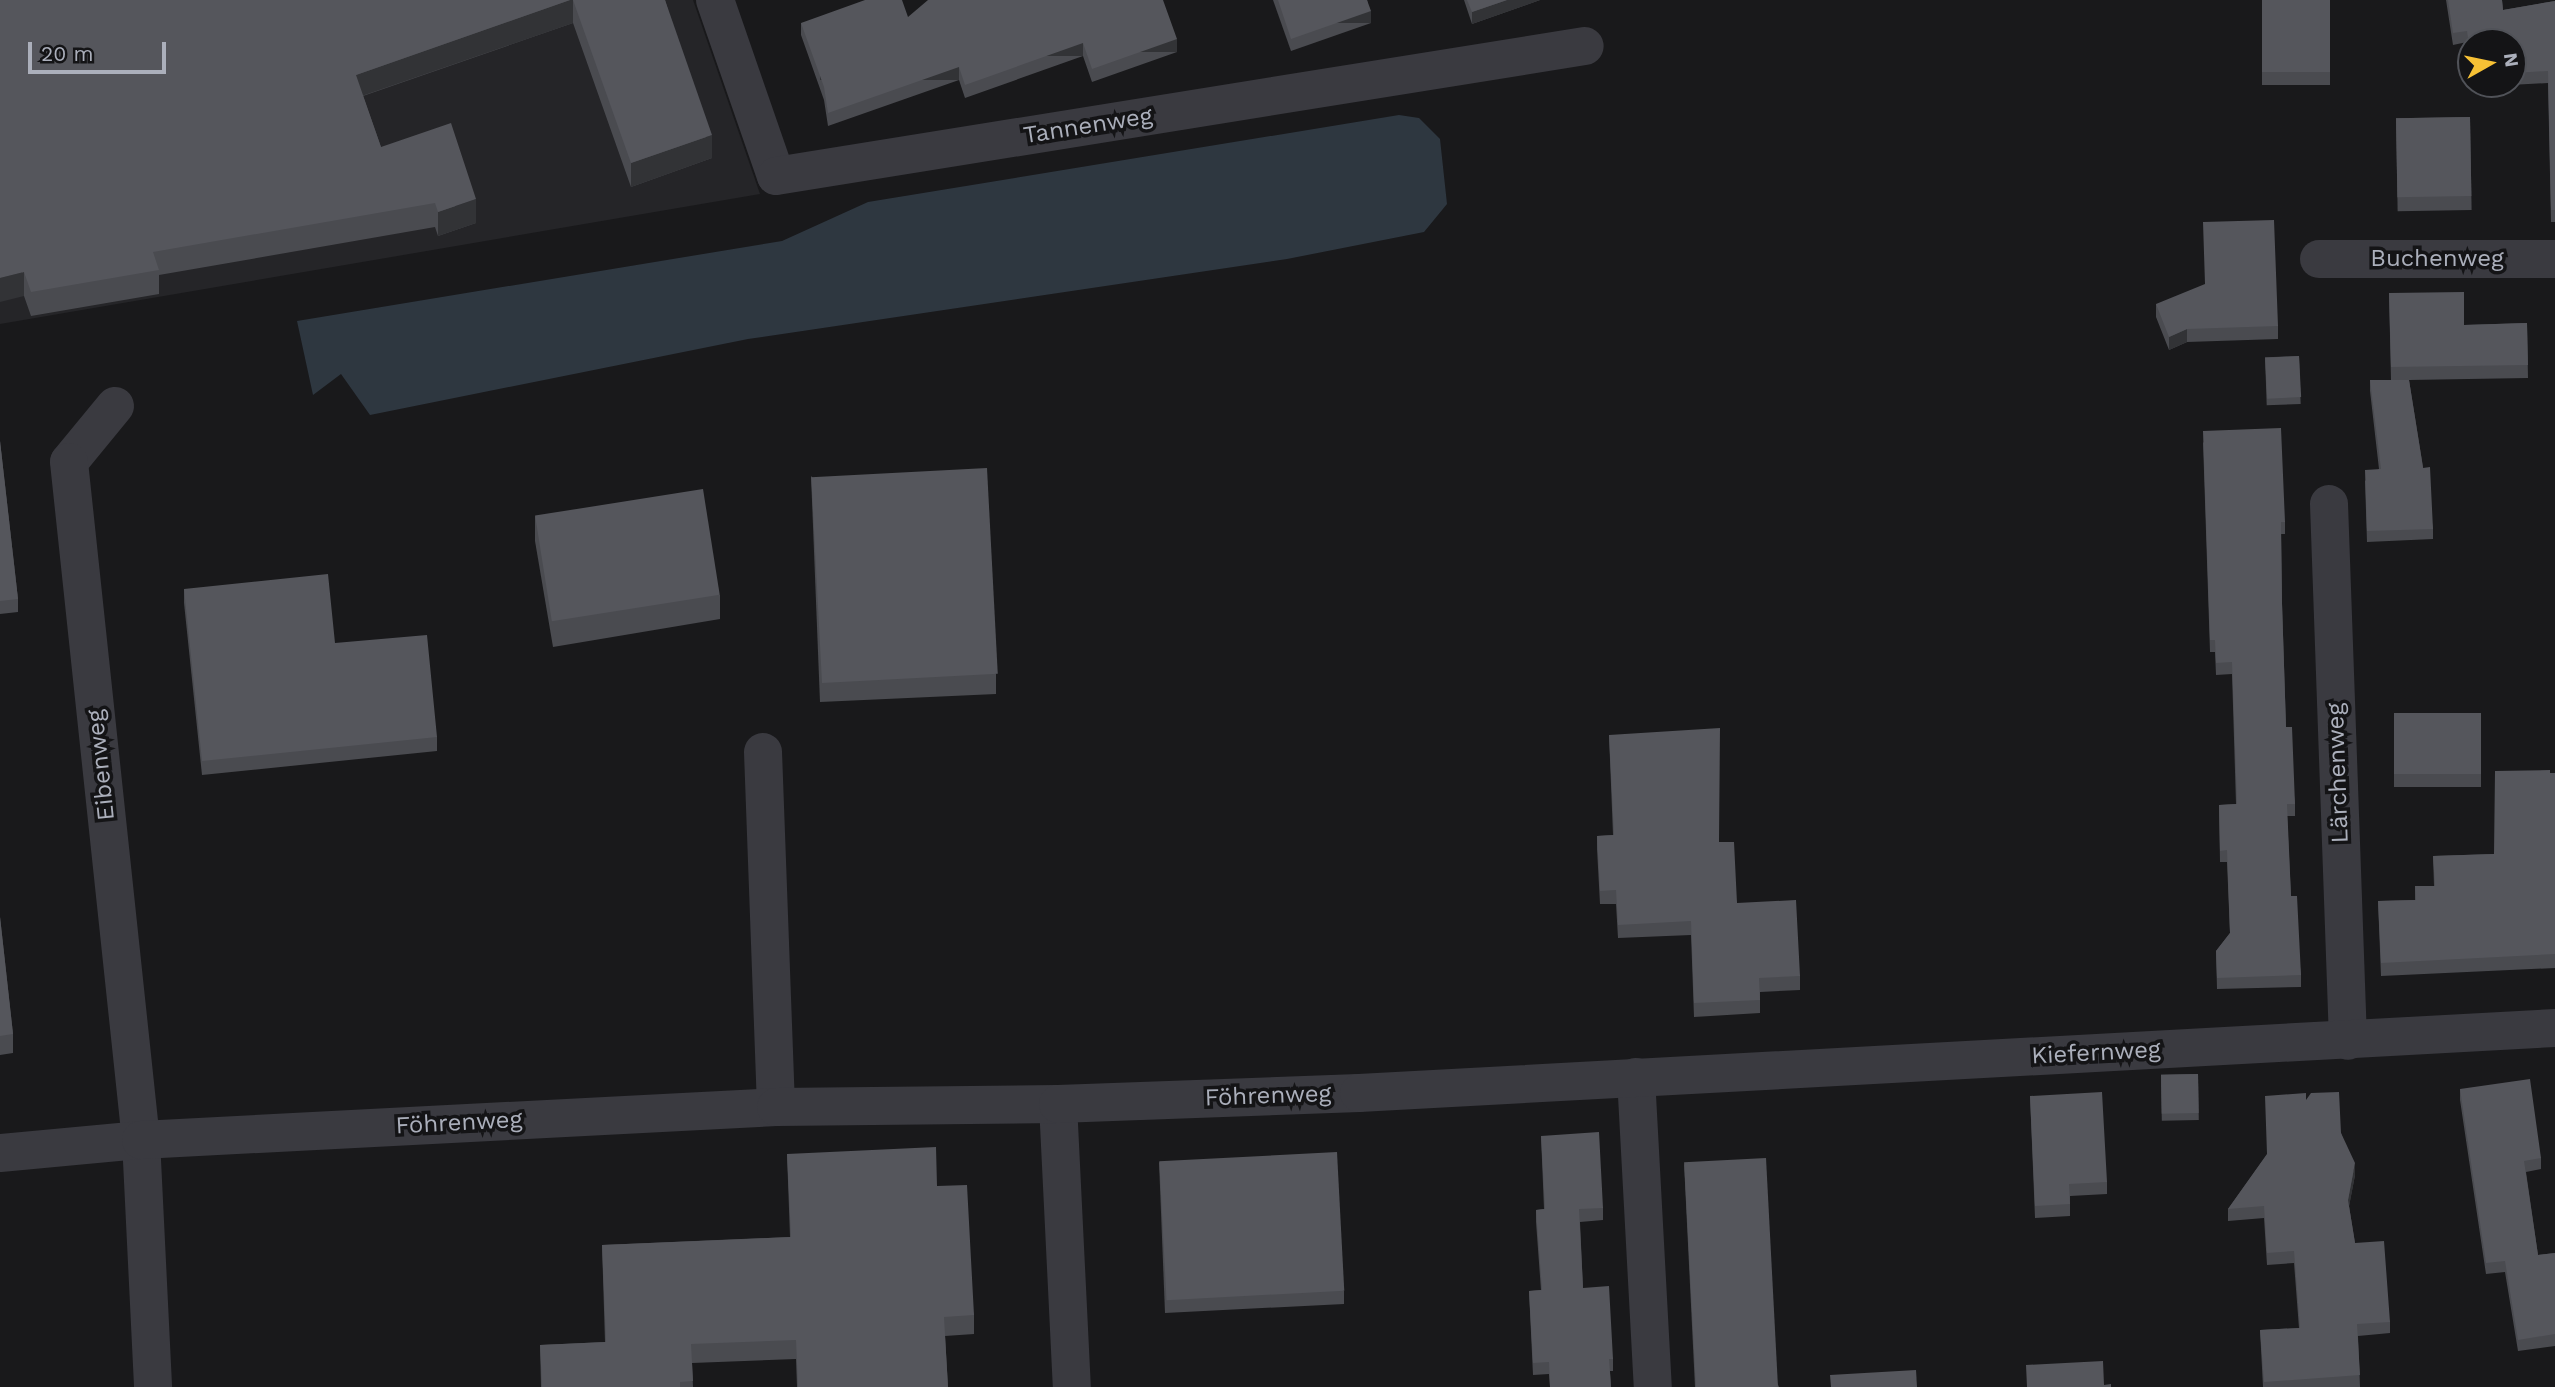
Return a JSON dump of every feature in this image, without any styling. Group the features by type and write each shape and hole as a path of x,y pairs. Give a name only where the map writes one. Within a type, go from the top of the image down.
{"street":[{"name":"Tannenweg","path":"715,0 776,177 1585,46"},
{"name":"Buchenweg","path":"2319,259 2555,259"},
{"name":"Eibenweg","path":"115,406 69,462 141,1140"},
{"name":"Lärchenweg","path":"2329,504 2348,1041"},
{"path":"764,752 776,1107"},
{"name":"Kiefernweg","path":"1478,1087 2555,1028"},
{"path":"1636,1077 1653,1387"},
{"name":"Föhrenweg","path":"0,1153 141,1140 776,1107 1058,1104 1478,1087"},
{"path":"1058,1104 1072,1387"},
{"path":"141,1140 153,1387"}],"shaded area":[{"path":"0,0 693,0 760,194 0,324"},
{"path":"1399,115 1419,118 1440,139 1447,204 1424,232 1287,259 748,339 370,415 341,374 313,395 297,321 782,241 868,202"}],"building":[{"path":"0,0 570,0 356,75 381,147 451,123 476,199 438,212 435,203 153,252 159,270 31,292 24,272 0,278"},
{"path":"573,0 665,0 712,135 631,163"},
{"path":"865,0 902,0 908,17 928,0 1163,0 1177,39 1092,69 1083,43 965,85 959,67 828,113 824,87 801,23"},
{"path":"1278,0 1367,0 1371,11 1291,39"},
{"path":"1467,0 1507,0 1472,12"},
{"path":"2262,0 2330,0 2330,72 2262,72"},
{"path":"2448,0 2502,0 2503,10 2555,1 2555,210 2551,210 2548,71 2527,72 2527,28 2457,28 2457,32 2453,33"},
{"path":"2470,117 2471,196 2397,197 2396,118"},
{"path":"2274,220 2278,326 2187,329 2169,337 2156,304 2205,284 2203,222"},
{"path":"2464,292 2464,325 2527,323 2528,365 2391,367 2389,293"},
{"path":"2299,356 2301,397 2267,399 2265,358"},
{"path":"2370,380 2409,380 2423,468 2430,467 2433,529 2367,531 2365,470 2381,469"},
{"path":"2281,428 2285,522 2281,522 2286,727 2292,727 2295,804 2287,804 2291,896 2297,896 2301,975 2217,978 2216,951 2230,933 2227,850 2220,851 2219,805 2237,804 2232,662 2216,663 2215,640 2210,640 2203,431"},
{"path":"0,441 18,599 0,601"},
{"path":"987,468 998,674 822,683 811,477"},
{"path":"703,489 720,595 552,621 535,516"},
{"path":"328,574 335,643 427,635 437,737 202,761 184,589"},
{"path":"2394,713 2481,713 2481,774 2394,774"},
{"path":"1720,728 1719,842 1734,842 1737,903 1796,900 1800,976 1759,978 1760,1000 1694,1003 1691,921 1618,925 1616,890 1600,891 1597,836 1614,835 1609,735"},
{"path":"2550,770 2550,773 2555,773 2555,954 2381,963 2378,901 2416,900 2415,886 2435,886 2433,856 2494,854 2495,771"},
{"path":"0,917 13,1034 0,1036"},
{"path":"2198,1074 2199,1113 2162,1114 2161,1075"},
{"path":"2530,1079 2541,1158 2524,1161 2538,1255 2555,1253 2555,1334 2518,1340 2505,1261 2486,1263 2460,1089"},
{"path":"2102,1092 2107,1182 2069,1184 2070,1204 2035,1206 2030,1096"},
{"path":"2339,1092 2341,1133 2355,1163 2348,1200 2355,1243 2384,1241 2390,1322 2357,1324 2360,1375 2264,1382 2260,1330 2300,1328 2294,1251 2267,1253 2264,1206 2228,1209 2267,1154 2265,1096 2306,1093 2306,1100 2311,1093"},
{"path":"1599,1132 1603,1208 1579,1209 1583,1288 1609,1286 1613,1359 1609,1359 1611,1387 1550,1387 1549,1362 1533,1363 1529,1291 1542,1290 1536,1210 1545,1209 1541,1136"},
{"path":"936,1147 937,1186 967,1185 974,1315 944,1317 948,1387 798,1387 796,1340 691,1344 693,1381 680,1382 680,1387 542,1387 540,1345 606,1342 602,1245 791,1237 787,1154"},
{"path":"1337,1152 1344,1291 1167,1300 1159,1161"},
{"path":"1766,1158 1778,1387 1696,1387 1684,1162"},
{"path":"2103,1361 2104,1385 2111,1384 2111,1387 2027,1387 2026,1365"},
{"path":"1916,1370 1917,1387 1831,1387 1830,1375"}]}
